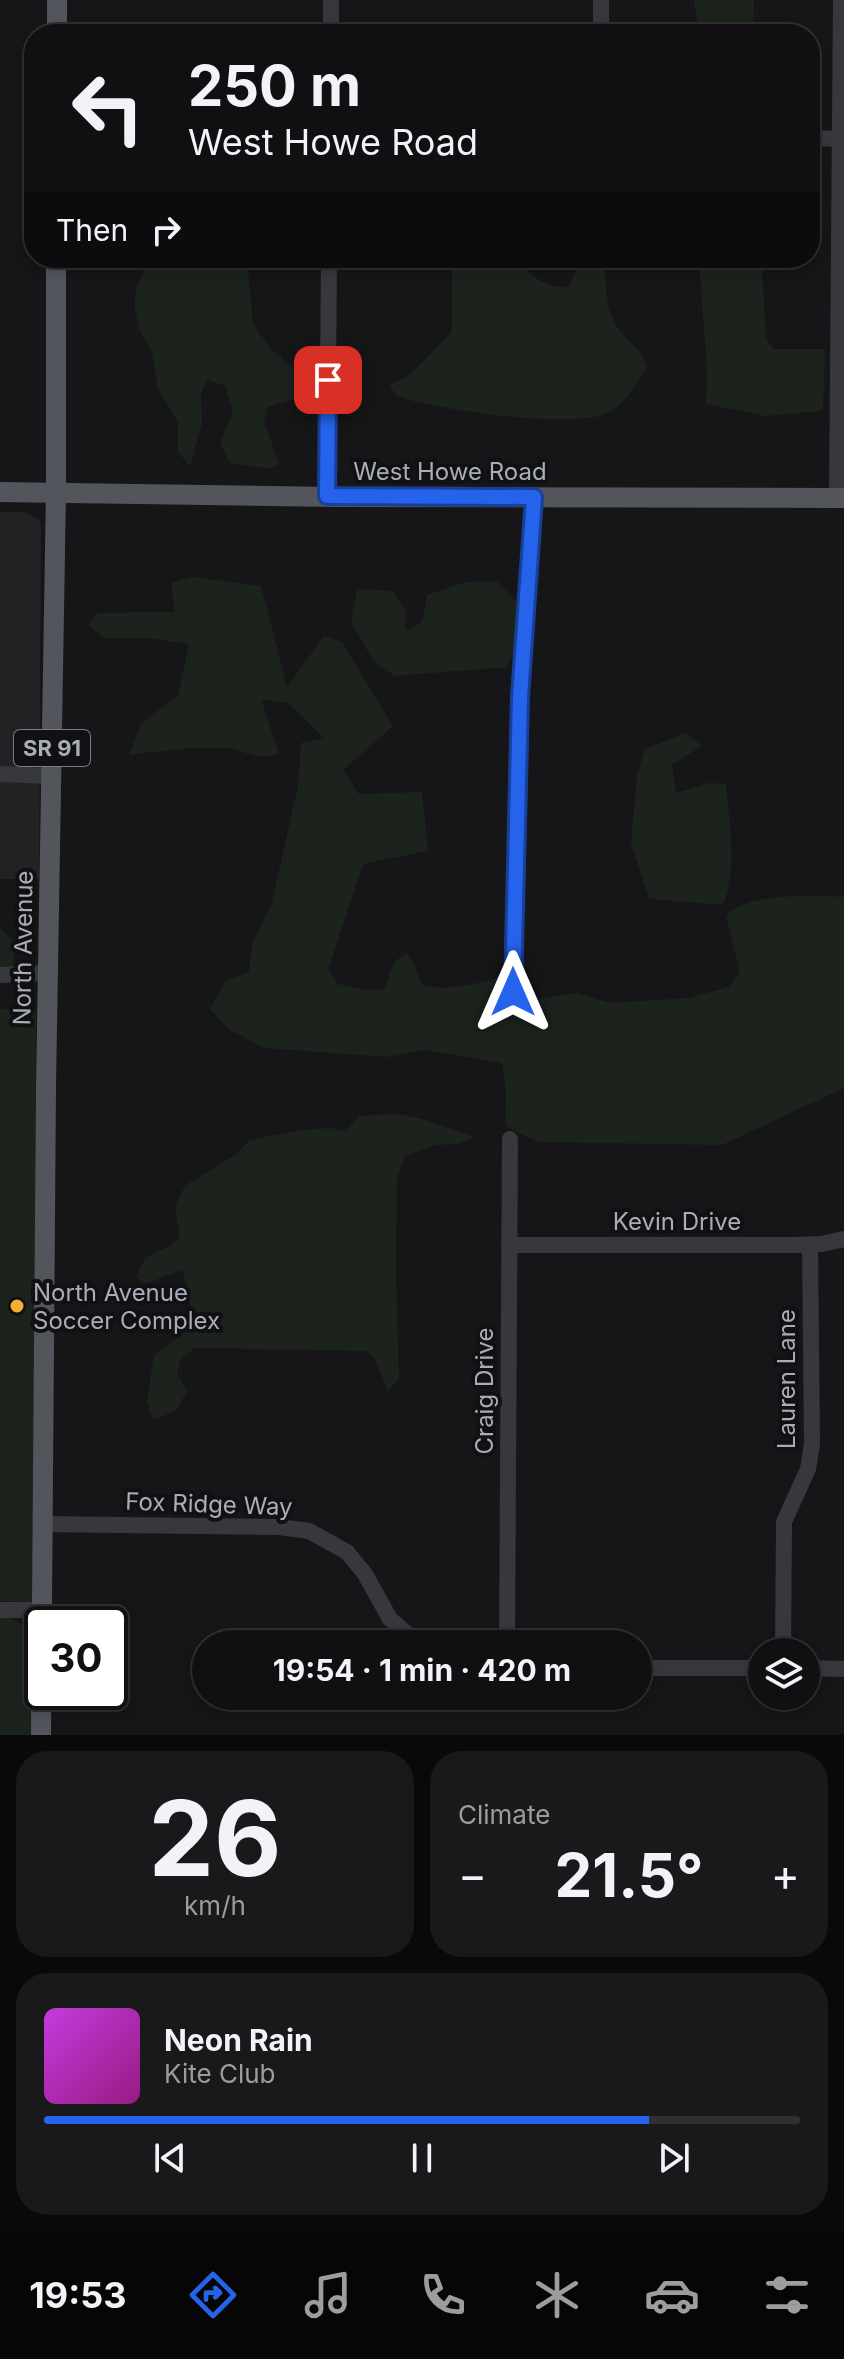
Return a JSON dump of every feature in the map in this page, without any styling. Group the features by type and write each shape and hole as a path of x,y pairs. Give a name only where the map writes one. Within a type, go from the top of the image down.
{"main road":[{"path":"57,0 57,24"},
{"name":"North Avenue","path":"42,1606 56,268"},
{"name":"West Howe Road","path":"0,492 840,498"},
{"name":"North Avenue","path":"41,1710 41,1735"}],"street":[{"path":"331,0 331,24"},
{"path":"601,0 601,24"},
{"path":"840,498 841,0"},
{"path":"820,138 842,139"},
{"path":"327,496 329,268"},
{"path":"513,992 518,743 534,497"},
{"path":"0,774 51,776"},
{"path":"0,975 48,973"},
{"name":"Craig Drive","path":"507,1630 510,1139"},
{"name":"Kevin Drive","path":"509,1245 810,1245 844,1239"},
{"name":"Lauren Lane","path":"783,1638 784,1522 808,1469 812,1444 810,1245"},
{"name":"Fox Ridge Way","path":"42,1524 279,1527 309,1531 347,1552 365,1574 390,1619 403,1630"},
{"path":"0,1610 24,1610"},
{"path":"652,1668 748,1668"},
{"path":"820,1668 844,1669"}],"shaded area":[{"path":"694,0 754,0 753,24 697,24"},
{"path":"248,268 253,324 271,349 299,372 311,390 292,400 267,407 264,421 279,464 270,469 230,463 220,444 233,412 225,386 207,379 201,394 202,423 190,466 178,452 178,422 158,388 152,352 139,329 134,304 144,270"},
{"path":"450,268 525,268 545,283 568,287 577,268 605,268 611,315 621,332 640,352 647,368 622,402 611,411 595,417 540,419 506,416 441,407 396,396 390,385 411,374 452,332"},
{"path":"700,268 766,268 762,271 766,339 773,349 825,349 823,411 765,416 706,404 707,372"},
{"path":"0,512 25,512 39,519 41,527 39,879 0,879"},
{"path":"193,577 261,586 287,687 324,636 342,642 393,726 343,770 359,794 422,792 428,851 363,864 328,970 338,984 384,990 394,962 406,953 424,986 461,986 498,977 518,1002 577,993 610,1003 688,998 729,987 740,972 726,916 736,908 782,897 844,897 844,1088 722,1145 538,1142 505,1126 506,1090 502,1063 426,1050 387,1057 264,1048 229,1029 210,1009 225,982 249,971 252,944 272,902 298,786 301,743 324,738 288,703 261,699 279,754 258,756 232,749 212,748 129,755 140,725 178,695 189,644 147,638 104,638 88,625 97,613 175,612 171,583"},
{"path":"496,581 518,603 520,639 506,667 395,676 374,662 351,622 357,589 393,591 406,611 405,631 422,622 427,595 466,582"},
{"path":"686,733 702,746 672,765 676,793 708,783 726,784 731,861 728,891 723,905 649,899 631,843 637,776 645,749"},
{"path":"0,927 16,945 12,969 0,969"},
{"name":"North Avenue Soccer Complex","path":"0,1009 36,1011 33,1602 0,1601"},
{"path":"397,1114 475,1137 457,1144 436,1145 405,1156 397,1177 399,1379 388,1391 376,1361 367,1351 195,1348 181,1359 177,1373 187,1391 176,1411 153,1420 147,1401 154,1355 186,1332 192,1315 183,1270 144,1284 136,1277 145,1258 180,1237 175,1206 185,1186 238,1153 249,1140 301,1130 330,1128 346,1131 359,1116"},
{"path":"0,1617 11,1618 24,1626 24,1710 32,1710 32,1735 0,1735"}],"place":[{"name":"North Avenue Soccer Complex","path":"17,1306"}],"route":[{"path":"328,380 327,496 534,497 520,697 513,992"}]}
